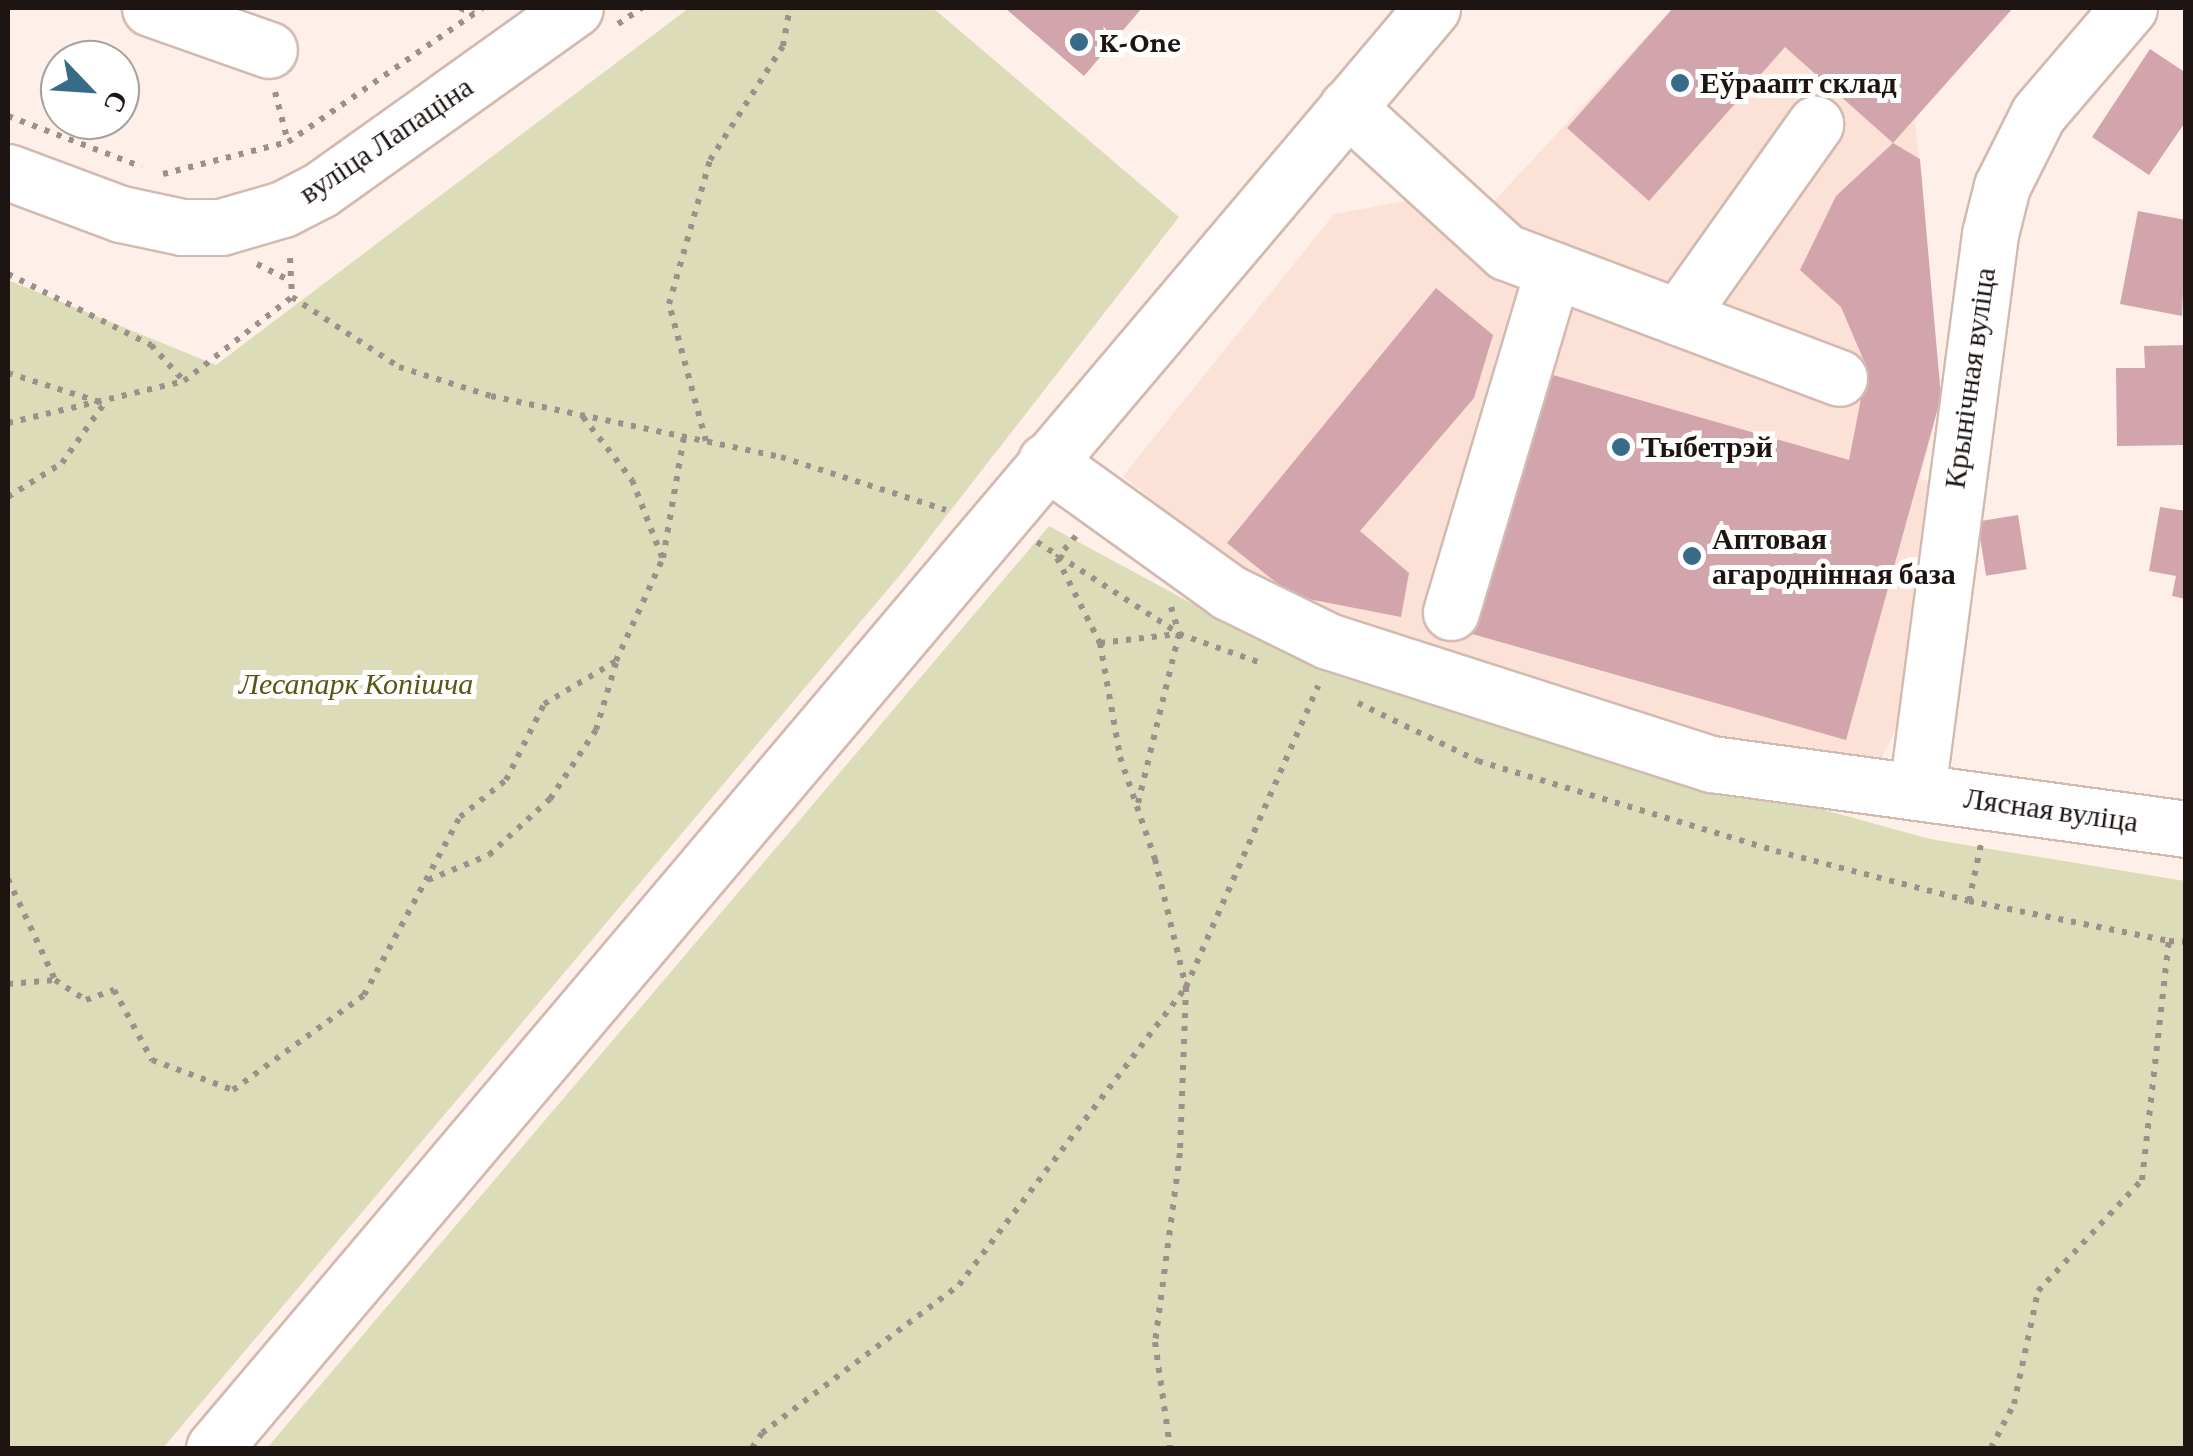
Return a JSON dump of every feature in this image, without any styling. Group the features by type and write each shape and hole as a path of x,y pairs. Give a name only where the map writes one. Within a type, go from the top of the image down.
{"main road":[{"path":"150,8 269,50"},
{"name":"вуліца Лапаціна","path":"8,172 120,214 182,227 221,227 283,209 320,190 574,8"},
{"path":"214,1448 1432,8"},
{"name":"Крынічная вуліца","path":"1917,791 2002,186 2038,114 2130,8"},
{"path":"1347,107 1506,252 1839,378"},
{"path":"1678,317 1815,124"},
{"path":"1451,612 1553,270"},
{"name":"Лясная вуліца","path":"1046,462 1228,592 1328,641 1712,764 2186,829"}],"path":[{"path":"460,8 474,14"},
{"path":"8,116 161,175 288,142 482,8"},
{"path":"706,441 669,304 710,160 783,46 790,8"},
{"path":"290,258 292,297"},
{"path":"250,260 291,282"},
{"path":"8,274 151,345 184,382"},
{"path":"292,297 399,367 583,416 782,457 993,526"},
{"path":"8,423 184,382 292,297"},
{"path":"8,373 105,403"},
{"path":"8,496 62,463 105,403"},
{"path":"583,416 632,480 663,558"},
{"path":"426,881 489,856 550,799 596,730 616,661 663,558 684,436"},
{"path":"1057,558 1103,504"},
{"path":"1057,558 1179,634"},
{"path":"1057,558 1100,643 1120,757 1186,987 1180,1153 1155,1342 1170,1448"},
{"path":"1100,643 1179,634"},
{"path":"1137,806 1179,634"},
{"path":"8,879 55,980 86,1000 114,990 152,1060 232,1090 364,995 460,817 506,780 544,704 616,661"},
{"path":"752,1448 762,1433 959,1285 1186,987 1319,684"},
{"path":"1991,1448 2014,1404 2038,1291 2142,1180 2170,942 2186,942"},
{"path":"8,984 55,980"}],"shaded area":[{"path":"1673,8 2013,8 1915,119 1941,397 1920,479 1946,485 1897,727 1882,757 1855,774 1294,615 1123,476 1334,214 1416,199 1460,238"}],"green space":[{"name":"Лесапарк Копішча","path":"689,8 933,8 1179,217 905,569 163,1448 8,1448 8,280 216,365"},
{"path":"1049,526 1265,643 1504,722 1930,839 2185,881 2185,1448 267,1448"}],"building":[{"name":"K-One","path":"1005,8 1142,8 1084,76"},
{"name":"Еўраапт склад","path":"1673,8 2013,8 1893,143 1785,47 1649,201 1567,128"},
{"path":"2150,49 2186,73 2186,121 2149,175 2092,137"},
{"name":"Аптовая агароднінная база","path":"1893,143 1920,159 1941,397 1846,740 1465,632 1539,371 1849,460 1867,368 1841,307 1800,270 1836,196"},
{"path":"2138,211 2186,220 2182,316 2120,304"},
{"path":"1436,288 1493,335 1474,398 1360,531 1409,573 1401,617 1293,596 1227,543"},
{"path":"2186,345 2186,445 2117,446 2116,368 2145,368 2144,346"},
{"path":"2160,507 2186,511 2186,599 2172,596 2176,576 2149,571"},
{"path":"2018,515 2027,569 1986,576 1978,521"}],"place":[{"name":"K-One","path":"1079,42"},
{"name":"Еўраапт склад","path":"1680,83"},
{"name":"Тыбетрэй","path":"1621,447"},
{"name":"Аптовая агароднінная база","path":"1692,556"}]}
